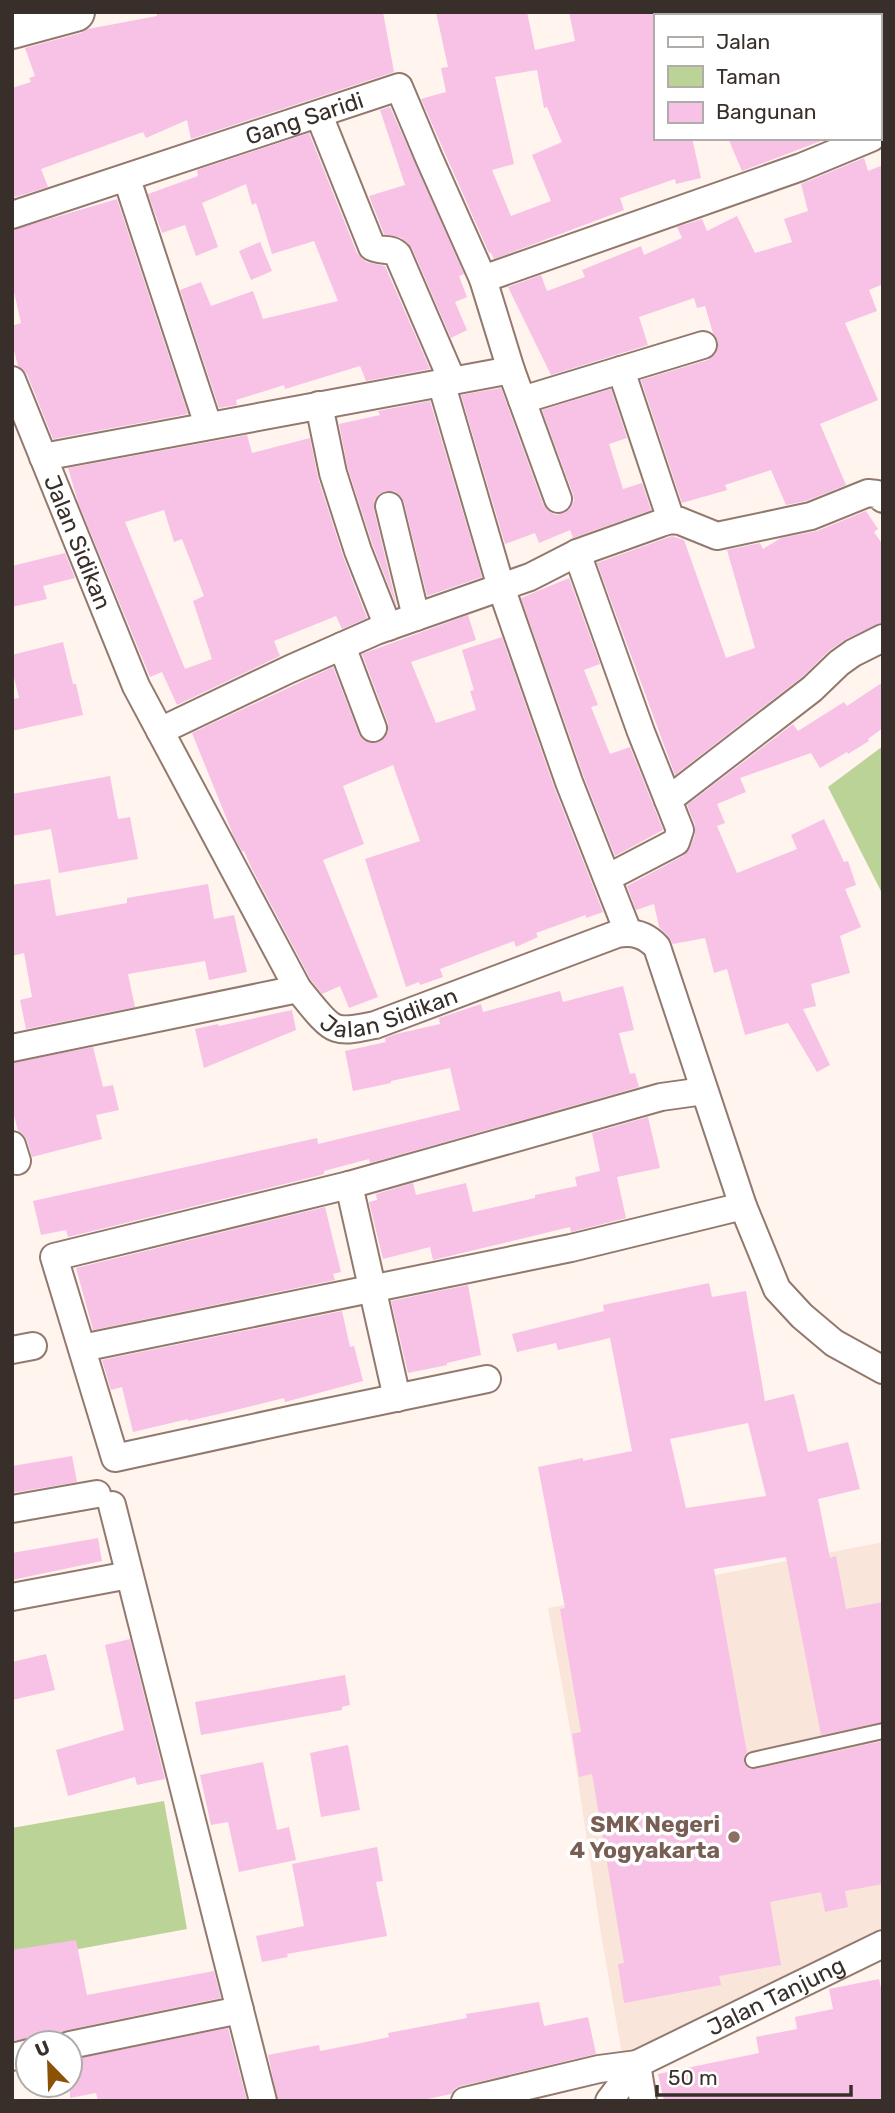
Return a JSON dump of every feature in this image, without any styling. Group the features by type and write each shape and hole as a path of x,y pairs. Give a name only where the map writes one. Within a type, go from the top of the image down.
{"main road":[{"path":"12,29 75,12"}],"street":[{"name":"Gang Saridi","path":"12,215 399,88 482,279"},
{"path":"319,115 372,247 391,250 398,255 447,381 501,587 569,782 628,932 644,936 657,947 743,1206 778,1289 802,1316 834,1343 883,1370"},
{"path":"558,499 511,370 482,279 741,189 866,140"},
{"path":"127,179 208,425"},
{"path":"522,400 703,345"},
{"path":"43,457 511,370"},
{"path":"621,370 671,520"},
{"name":"Jalan Sidikan","path":"12,380 136,686 298,989 328,1024 352,1029 375,1025 592,942 628,932"},
{"path":"319,404 333,473 358,551 388,627"},
{"path":"160,731 388,627 530,577 577,553 671,520 692,525 717,536 811,516 869,497"},
{"path":"389,506 416,617"},
{"path":"577,553 641,732 680,830 676,842 607,878"},
{"path":"668,800 813,689 853,653 883,638"},
{"path":"342,646 373,728"},
{"path":"12,1048 298,989"},
{"path":"487,1379 115,1458 54,1257 349,1185 661,1097 704,1091"},
{"path":"349,1185 397,1398"},
{"path":"82,1348 571,1248 743,1206"},
{"path":"12,1509 104,1500 129,1575 262,2101"},
{"path":"12,1597 129,1575"},
{"name":"Jalan Tanjung","path":"609,2101 637,2064 883,1944"},
{"path":"84,2042 240,2010"},
{"path":"465,2101 599,2069 637,2064 643,2101"}],"lane":[{"path":"753,1760 883,1731"}],"shaded area":[{"name":"SMK Negeri 4 Yogyakarta","path":"883,1542 883,1940 625,2071 548,1608"}],"green space":[{"path":"883,746 883,895 828,787"},
{"path":"164,1801 187,1929 68,1951 12,1988 12,1828"}],"building":[{"path":"156,12 383,12 394,72 191,139 187,120 146,138 143,132 41,169 48,187 12,198 12,88 31,82 29,78 35,76 25,48 88,29 157,16"},
{"path":"436,12 527,12 535,50 575,41 569,12 655,12 654,140 692,140 701,178 676,184 675,179 620,198 624,210 494,259 421,99 446,92 441,68 448,67","holes":["537,70 544,108 547,107 562,142 532,155 551,201 511,216 492,170 514,164 495,77"]},
{"path":"390,107 464,274 459,276 467,297 455,302 467,330 451,338 412,248 402,238 384,234 369,196 405,185 380,110"},
{"path":"309,133 357,253 366,262 385,266 430,369 366,381 360,366 285,389 284,385 236,400 237,405 219,408 180,290 201,282 211,306 253,291 263,319 338,301 314,241 272,254 256,203 252,205 246,184 202,203 218,247 196,256 185,225 162,233 148,194 198,176 197,170"},
{"path":"729,140 824,140 742,171"},
{"path":"864,158 868,171 883,165 883,284 869,290 877,311 845,323 878,400 820,424 846,485 806,501 786,505 771,470 725,485 727,490 682,503 641,380 708,360 715,355 718,341 705,306 697,308 694,298 639,317 648,345 551,375 508,287 541,275 547,291 585,277 582,270 641,246 644,255 682,238 677,227 702,219 707,231 737,216 755,253 792,242 784,219 808,211 801,184"},
{"path":"117,199 188,414 53,439 27,374 18,366 12,343 12,326 21,323 12,283 12,230"},
{"path":"260,242 272,271 251,280 239,251"},
{"path":"501,388 543,504 548,511 556,515 570,509 574,501 542,410 611,389 627,438 609,444 623,489 642,483 651,510 573,538 570,530 539,543 535,533 505,544 461,395"},
{"path":"430,401 482,577 427,596 404,502 394,491 385,491 374,501 374,510 397,607 373,546 348,469 339,424 380,415 378,411"},
{"path":"247,435 252,453 310,438 318,478 343,556 367,618 342,629 336,616 274,641 280,656 177,705 162,672 150,677 78,502 68,468","holes":["164,510 174,542 182,539 204,596 193,601 212,659 185,669 125,522"]},
{"path":"866,511 878,529 874,532 883,545 883,622 846,639 830,650 802,677 675,775 597,563 672,536 684,540 726,658 755,648 727,550 760,543 763,549 781,538 817,531"},
{"path":"65,553 75,578 43,586 47,599 12,607 12,566"},
{"path":"569,578 600,664 584,670 598,705 591,707 610,754 630,747 663,830 615,856 521,598"},
{"path":"468,615 476,640 411,662 436,723 476,710 470,691 474,690 462,650 502,637 554,787 603,912 586,918 586,915 536,933 538,937 516,947 514,941 440,969 443,977 406,987 365,859 420,841 393,765 343,786 364,844 323,860 378,997 349,1008 340,986 322,994 311,980 244,851 234,837 192,733 333,667 359,734 363,740 370,743 379,742 385,738 388,723 362,654"},
{"path":"63,642 83,715 12,731 12,699 19,698 12,669 12,655"},
{"path":"883,682 883,728 868,739 869,741 820,768 811,753 740,778 746,792 717,804 725,823 717,826 737,873 797,849 791,835 824,819 844,862 848,861 856,885 845,889 861,927 840,936 850,973 811,984 816,1006 803,1009 830,1065 817,1072 788,1023 745,1035 727,969 714,973 705,938 673,944 659,927 654,904 636,910 627,886 683,856 690,848 695,835 695,825 687,805 793,724 798,731 844,702 847,706"},
{"path":"110,776 118,819 130,817 138,859 59,873 51,829 12,836 12,794"},
{"path":"50,879 56,916 127,903 127,898 208,884 214,919 234,915 247,972 209,980 205,961 128,974 135,1007 26,1029 20,1000 32,997 24,953 12,956 12,885"},
{"path":"623,986 634,1030 619,1033 630,1074 635,1073 639,1087 370,1163 369,1159 324,1171 324,1174 317,1176 68,1237 66,1230 41,1235 33,1201 317,1138 318,1144 460,1110 450,1068 353,1091 345,1051 386,1042 385,1038 396,1034 440,1024 439,1018 481,1004 483,1012 560,991 563,1002"},
{"path":"292,1010 296,1030 204,1068 195,1029"},
{"path":"93,1047 103,1087 113,1085 119,1110 96,1115 102,1139 32,1157 27,1140 18,1131 12,1107 12,1063"},
{"path":"648,1117 660,1168 617,1177 626,1218 571,1232 570,1227 433,1260 430,1247 383,1259 369,1202 377,1200 376,1194 413,1183 416,1195 466,1183 473,1212 535,1198 535,1195 577,1186 575,1177 600,1171 592,1133"},
{"path":"325,1207 341,1272 333,1274 335,1280 93,1330 76,1268"},
{"name":"SMK Negeri 4 Yogyakarta","path":"709,1283 712,1297 746,1291 765,1401 794,1394 808,1452 848,1442 860,1489 818,1499 830,1558 836,1556 846,1609 883,1602 883,1722 821,1735 786,1557 714,1569 747,1753 744,1763 749,1769 883,1741 883,1884 845,1891 848,1907 825,1912 821,1892 770,1902 781,1965 719,1976 721,1985 624,2003 618,1964 624,1963 592,1774 579,1777 572,1734 581,1732 560,1609 565,1608 538,1467 632,1451 610,1338 558,1350 556,1343 517,1352 512,1334 604,1311 603,1305","holes":["748,1423 766,1496 686,1508 670,1439"]},
{"path":"468,1285 481,1355 408,1373 391,1301"},
{"path":"342,1311 350,1347 354,1346 363,1381 285,1402 284,1398 133,1432 122,1387 111,1390 102,1360"},
{"path":"72,1456 77,1482 12,1493 12,1466"},
{"path":"98,1538 102,1561 12,1580 12,1553"},
{"path":"130,1639 165,1779 137,1785 135,1777 68,1796 56,1750 124,1730 105,1645"},
{"path":"46,1654 55,1690 12,1700 12,1662"},
{"path":"345,1675 350,1705 342,1707 342,1710 201,1735 195,1702"},
{"path":"348,1745 360,1810 321,1817 310,1753"},
{"path":"263,1762 277,1830 289,1827 296,1860 239,1872 228,1822 211,1825 200,1775"},
{"path":"377,1847 383,1881 376,1882 387,1936 287,1954 288,1957 262,1962 256,1936 304,1926 292,1864"},
{"path":"76,1940 87,1995 214,1971 221,1998 72,2029 14,2029 12,2041 12,1950"},
{"path":"879,1979 883,1997 883,2101 664,2101 658,2074 759,2053 756,2037 797,2029 795,2017 833,2009 829,1989"},
{"path":"539,2002 544,2026 588,2017 596,2054 461,2086 451,2094 418,2101 278,2101 268,2055 319,2045 320,2051 361,2043 389,2037 388,2033 467,2018 466,2014"},
{"path":"228,2028 247,2101 98,2101 96,2093 84,2095 84,2057"}],"place":[{"name":"SMK Negeri 4 Yogyakarta","path":"734,1837"}]}
